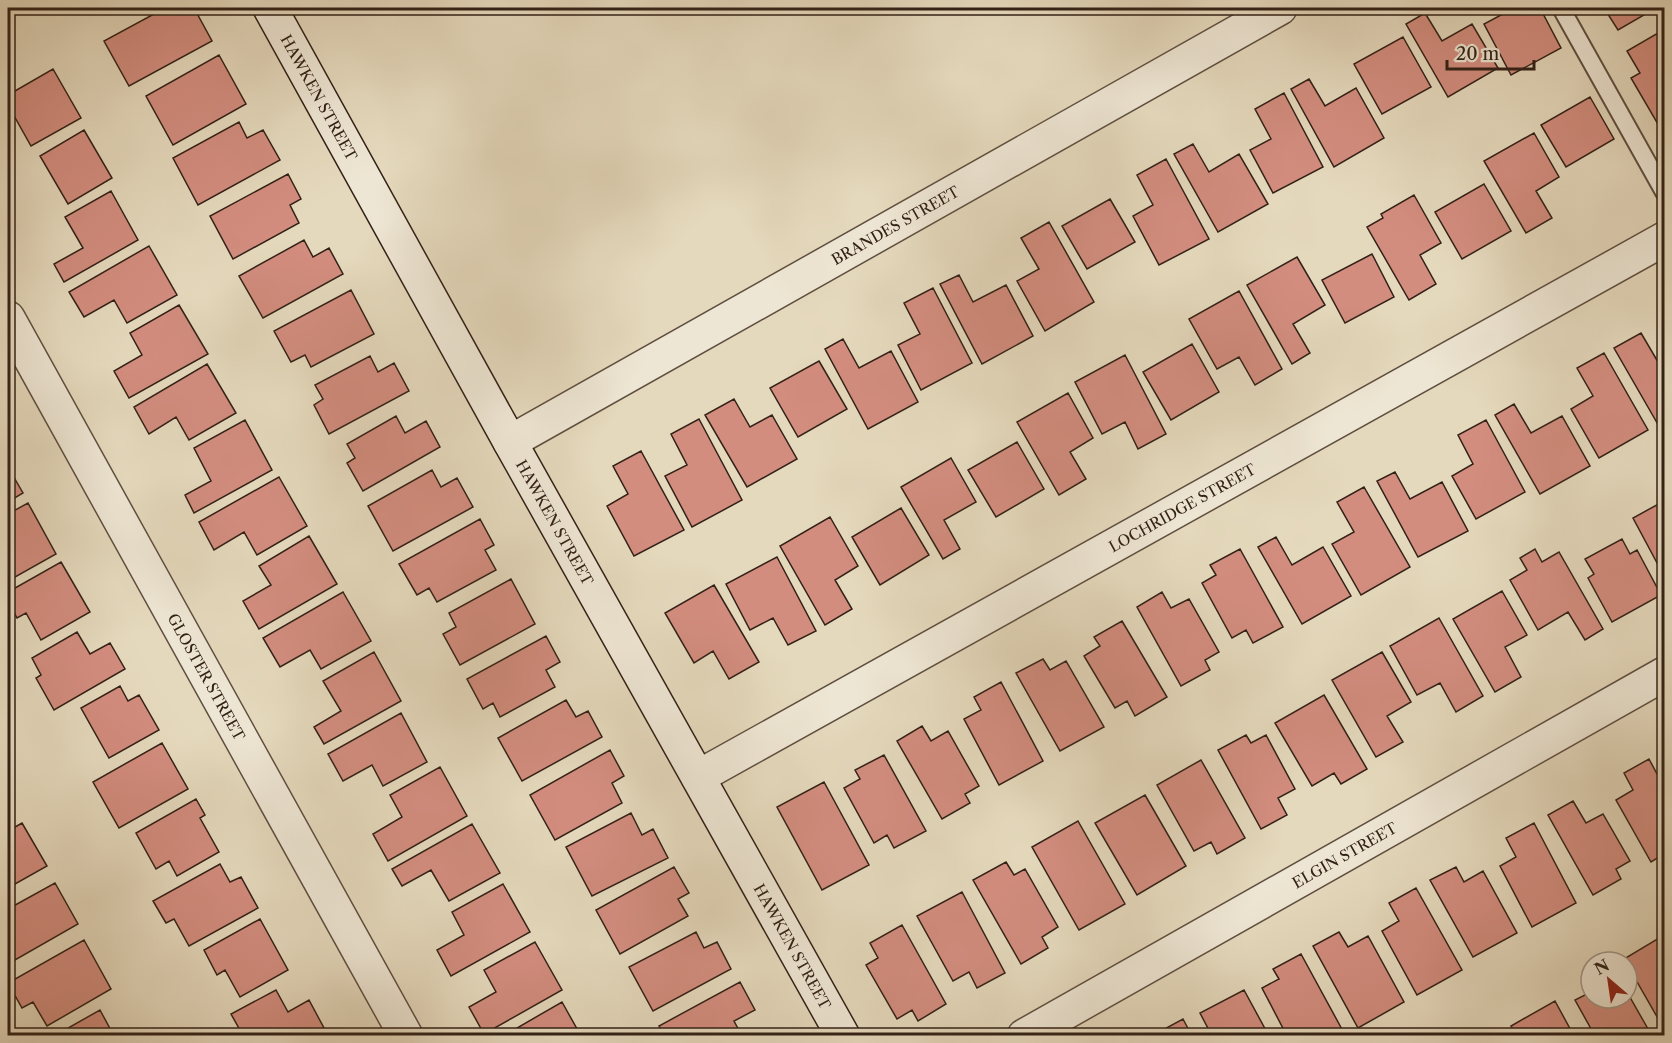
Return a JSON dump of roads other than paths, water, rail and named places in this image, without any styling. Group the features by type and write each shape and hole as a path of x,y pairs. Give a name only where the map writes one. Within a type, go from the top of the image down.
{"street":[{"name":"HAWKEN STREET","path":"270,8 510,442 843,1035"},
{"name":"BRANDES STREET","path":"510,442 1280,8"},
{"name":"LOCHRIDGE STREET","path":"698,777 1665,239"},
{"name":"GLOSTER STREET","path":"8,318 406,1035"},
{"name":"ELGIN STREET","path":"1024,1035 1665,674"}],"lane":[{"path":"1561,8 1665,192"}]}
